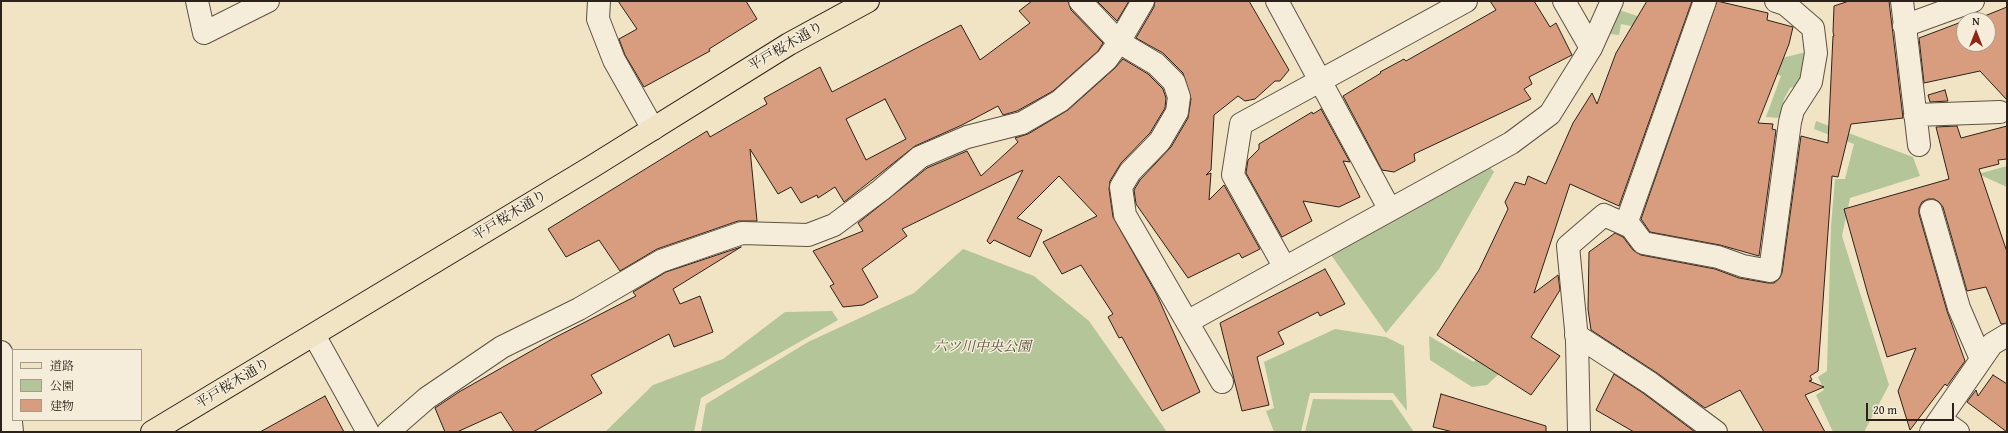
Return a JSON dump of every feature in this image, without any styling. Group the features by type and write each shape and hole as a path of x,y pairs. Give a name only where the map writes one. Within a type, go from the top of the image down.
{"main road":[{"name":"平戸桜木通り","path":"152,432 653,129 789,44 868,1"}],"street":[{"path":"197,1 204,32 268,1"},
{"path":"599,1 598,19 614,60 653,129"},
{"path":"1080,1 1120,42 1156,64 1174,82 1179,97 1177,112 1160,141 1130,172 1121,187 1125,215 1222,382"},
{"path":"388,432 426,398 502,347 579,309 661,261 742,233 808,235 834,225 881,190 920,157 967,137 1022,123 1060,101 1107,58 1120,42 1143,1"},
{"path":"1277,1 1390,210"},
{"path":"1285,268 1233,175 1241,124 1466,1"},
{"path":"1564,1 1591,48"},
{"path":"1187,322 1511,143 1550,114 1591,48 1612,1"},
{"path":"1626,224 1705,1"},
{"path":"1902,1 1919,145"},
{"path":"1904,26 1973,1"},
{"path":"1579,432 1576,335 1568,246 1604,215 1631,227 1643,243 1718,257 1743,266 1770,271 1790,122 1793,110 1811,82 1816,53 1813,28 1782,2"},
{"path":"1915,115 2000,112"},
{"path":"1931,211 1959,308 1982,359"},
{"path":"314,335 368,432"},
{"path":"1576,335 1650,383 1716,432"},
{"path":"1958,432 1935,425 1992,344 2007,335"},
{"path":"1,352 5,362 12,432"}],"green space":[{"path":"1616,9 1659,23 1658,31 1621,24 1619,35 1610,34 1609,26"},
{"path":"1707,45 1782,58 1810,51 1800,85 1790,88 1784,99 1780,118 1766,117 1781,76"},
{"path":"1816,121 1913,157 1920,176 1850,198 1842,236 1889,385 1864,432 1833,432 1816,395 1824,390 1818,377 1827,371 1831,226 1835,179 1845,179 1854,144 1814,129"},
{"path":"1489,166 1494,172 1439,269 1386,333 1329,252"},
{"path":"2007,166 2007,187 1978,174"},
{"name":"六ツ川中央公園","path":"963,249 1034,276 1089,321 1167,432 701,432 706,404 808,342 914,293"},
{"path":"832,311 838,320 701,398 694,432 605,432 653,385 723,359 785,312"},
{"path":"1499,318 1503,370 1487,385 1472,387 1430,360 1429,336 1474,362"},
{"path":"1335,329 1386,337 1404,346 1407,411 1393,393 1310,393 1301,432 1274,432 1266,411 1274,408 1264,362"},
{"path":"1313,399 1392,400 1414,432 1305,432"}],"building":[{"path":"618,1 746,1 757,19 709,49 710,51 644,87 625,55 619,39 637,29"},
{"path":"1032,1 1068,1 1071,10 1103,43 1098,51 1053,91 1017,111 1003,115 998,106 962,125 915,146 844,202 835,187 818,198 817,195 801,203 791,187 778,194 750,149 757,221 738,221 657,249 620,271 599,240 566,257 548,229 707,131 710,137 767,104 764,98 820,67 832,92 961,25 980,60 1030,23 1019,11","holes":["885,99 906,139 866,160 846,119"]},
{"path":"1097,1 1129,1 1117,21"},
{"path":"1155,1 1249,1 1289,70 1280,81 1275,81 1255,99 1245,101 1238,96 1214,115 1211,170 1206,175 1211,173 1209,200 1224,185 1260,249 1242,258 1239,253 1188,278 1136,204 1134,190 1140,180 1171,147 1188,118 1191,99 1183,73 1163,53 1136,38 1154,7"},
{"path":"1490,1 1534,1 1550,27 1556,23 1572,55 1529,77 1532,84 1524,89 1531,99 1414,154 1415,161 1394,172 1382,170 1343,96 1381,73 1380,72 1404,59 1406,61 1496,10"},
{"path":"1647,1 1692,1 1619,206 1570,184 1534,293 1558,275 1560,290 1531,337 1560,356 1531,395 1437,335 1479,270 1508,209 1505,202 1515,182 1525,185 1528,176 1546,184 1573,123 1592,93 1597,104 1616,53"},
{"path":"1717,1 1768,13 1767,20 1793,27 1789,44 1758,123 1773,124 1772,129 1776,130 1759,256 1720,245 1650,232 1641,219"},
{"path":"1849,1 1889,1 1903,118 1851,124 1838,177 1832,176 1818,371 1810,376 1812,380 1809,381 1824,387 1805,395 1825,432 1764,432 1740,390 1705,408 1657,373 1591,330 1588,309 1589,252 1615,233 1623,237 1633,250 1641,255 1715,269 1739,278 1768,283 1774,283 1779,279 1782,273 1801,136 1828,143 1834,36 1834,6"},
{"path":"2007,7 2007,100 1980,71 1924,83 1919,38 1956,24 1956,52 1996,52 1996,12 1994,12"},
{"path":"1123,59 1148,74 1163,89 1166,98 1165,108 1150,133 1121,163 1110,181 1109,189 1113,217 1157,295 1200,392 1162,411 1122,337 1119,338 1108,317 1113,314 1081,265 1062,274 1043,242 1097,216 1059,176 1017,218 1042,230 1030,257 994,240 990,244 987,241 1023,170 902,229 907,236 862,269 878,297 863,305 843,307 830,286 834,284 813,251 863,231 858,223 927,168 967,151 981,176 1018,142 1015,138 1028,134 1068,110"},
{"path":"1945,90 1948,101 1930,102 1928,95"},
{"path":"1321,109 1350,162 1343,161 1360,197 1339,207 1303,201 1312,221 1282,237 1246,173 1248,160 1259,149 1259,144 1312,112 1313,114"},
{"path":"1957,126 1961,138 2007,126 2007,159 1998,160 1999,164 1979,169 2007,252 2007,323 2001,324 1986,287 1967,291 1943,207 1934,199 1928,199 1922,202 1919,208 1919,214 1947,311 1965,361 1947,386 1945,384 1910,430 1898,391 1916,348 1887,357 1844,209 1949,179 1936,127"},
{"path":"741,247 673,289 680,304 700,296 713,332 674,347 669,334 591,375 602,393 533,432 514,432 501,412 457,432 445,432 435,408 459,392 554,338 636,296 633,292 666,272"},
{"path":"1325,269 1345,304 1320,316 1318,312 1278,332 1284,344 1257,357 1269,405 1242,411 1220,323"},
{"path":"1614,374 1643,393 1695,432 1634,432 1596,410"},
{"path":"1993,375 2007,384 2007,432 1967,402 1976,390 1978,396"},
{"path":"1441,394 1546,426 1546,432 1453,432 1433,427"},
{"path":"325,396 344,432 260,432"}]}
